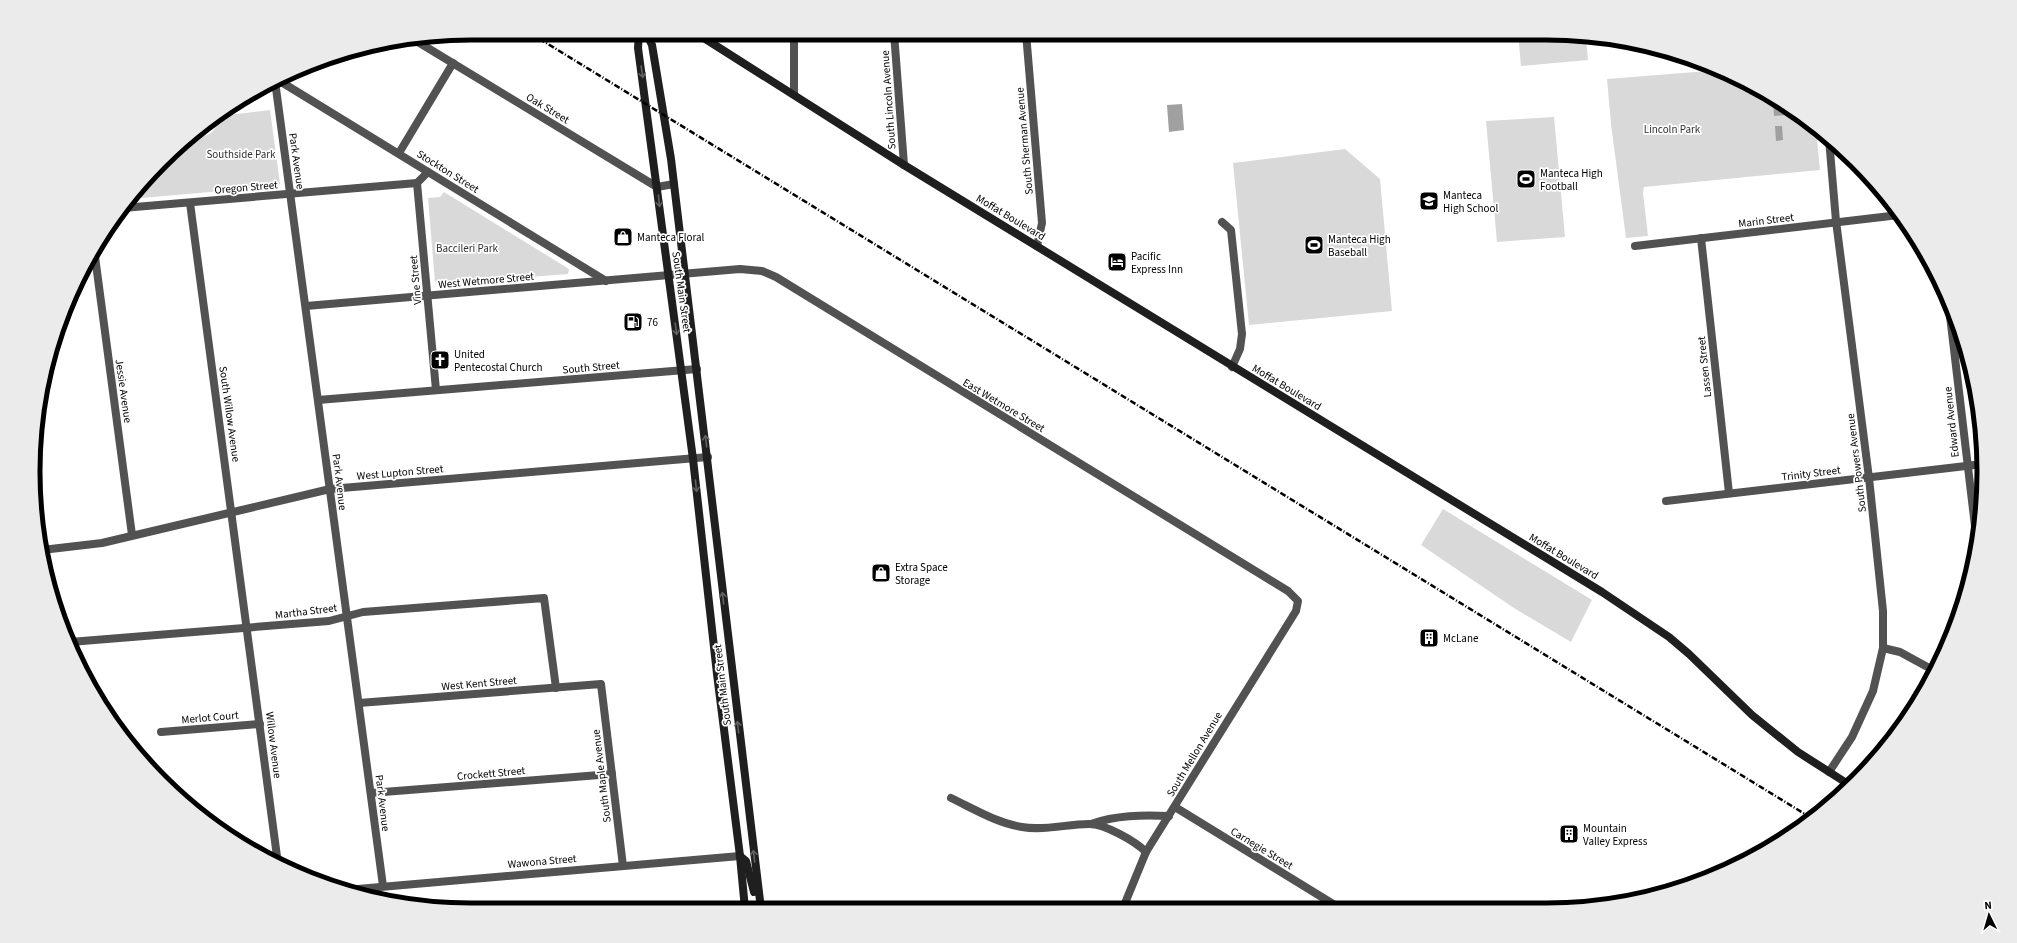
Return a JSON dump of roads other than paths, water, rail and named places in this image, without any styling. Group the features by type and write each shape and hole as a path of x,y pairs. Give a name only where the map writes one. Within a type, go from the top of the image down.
{"main road":[{"name":"South Main Street","path":"639,40 638,48 693,459 716,674 740,856 744,903"},
{"name":"South Main Street","path":"650,40 652,45 665,116 686,274 760,903"},
{"name":"Moffat Boulevard","path":"707,40 904,165 1602,592 1669,637 1752,715 1798,752 1845,782"},
{"path":"716,674 732,673"},
{"path":"740,856 746,861 754,892 759,903"}],"street":[{"path":"794,40 794,94"},
{"name":"South Lincoln Avenue","path":"895,40 904,165"},
{"name":"South Sherman Avenue","path":"1027,40 1042,223 1037,246"},
{"name":"Oak Street","path":"420,43 657,187"},
{"path":"399,153 453,63"},
{"name":"Stockton Street","path":"281,84 399,153 606,281"},
{"name":"Park Avenue","path":"277,86 383,886"},
{"name":"South Powers Avenue","path":"1829,146 1836,221 1869,478 1883,611 1882,648 1873,691 1864,714 1852,737 1829,772"},
{"path":"417,183 428,172"},
{"name":"Oregon Street","path":"130,207 417,183"},
{"name":"Vine Street","path":"417,183 436,390"},
{"path":"657,187 674,184"},
{"name":"South Willow Avenue","path":"190,202 247,628"},
{"name":"Marin Street","path":"1635,246 1836,221 1893,216"},
{"path":"1222,222 1231,230 1242,334 1240,349 1232,367"},
{"name":"Lassen Street","path":"1701,238 1729,494"},
{"name":"Jessie Avenue","path":"96,260 132,535"},
{"name":"East Wetmore Street","path":"668,276 740,269 762,271 776,277 1288,591 1298,601 1298,605 1292,617"},
{"name":"West Wetmore Street","path":"306,306 668,276"},
{"name":"Edward Avenue","path":"1951,325 1974,519"},
{"name":"South Street","path":"318,400 697,369"},
{"path":"693,459 708,457"},
{"name":"West Lupton Street","path":"47,549 80,546 132,535 330,489 693,459"},
{"name":"Trinity Street","path":"1666,501 1977,464"},
{"name":"Martha Street","path":"75,642 328,621 363,612 544,598 556,688"},
{"name":"South Mellon Avenue","path":"1125,903 1146,852 1292,617"},
{"name":"Willow Avenue","path":"247,628 277,857"},
{"path":"1882,648 1900,652 1930,668"},
{"name":"West Kent Street","path":"359,703 601,684"},
{"name":"South Maple Avenue","path":"601,684 623,866"},
{"name":"Merlot Court","path":"161,732 260,724"},
{"name":"Crockett Street","path":"371,793 612,774"},
{"path":"951,798 1002,822 1022,827 1039,828 1091,824 1107,818 1127,816 1169,816"},
{"name":"Carnegie Street","path":"1174,807 1331,903"},
{"path":"1091,824 1124,835 1139,844 1146,852"},
{"name":"Wawona Street","path":"361,888 740,856"}],"railway":[{"path":"541,40 1807,815"}],"place":[{"name":"Manteca High Football","path":"1526,179"},
{"name":"Manteca High School","path":"1429,201"},
{"name":"Manteca Floral","path":"623,237"},
{"name":"Manteca High Baseball","path":"1314,245"},
{"name":"Pacific Express Inn","path":"1117,262"},
{"name":"76","path":"633,322"},
{"name":"United Pentecostal Church","path":"440,360"},
{"name":"Extra Space Storage","path":"881,573"},
{"name":"McLane","path":"1429,638"},
{"name":"Mountain Valley Express","path":"1569,834"}],"park label":[{"name":"Lincoln Park","path":"1672,129"},
{"name":"Southside Park","path":"241,154"},
{"name":"Baccileri Park","path":"467,248"}]}
